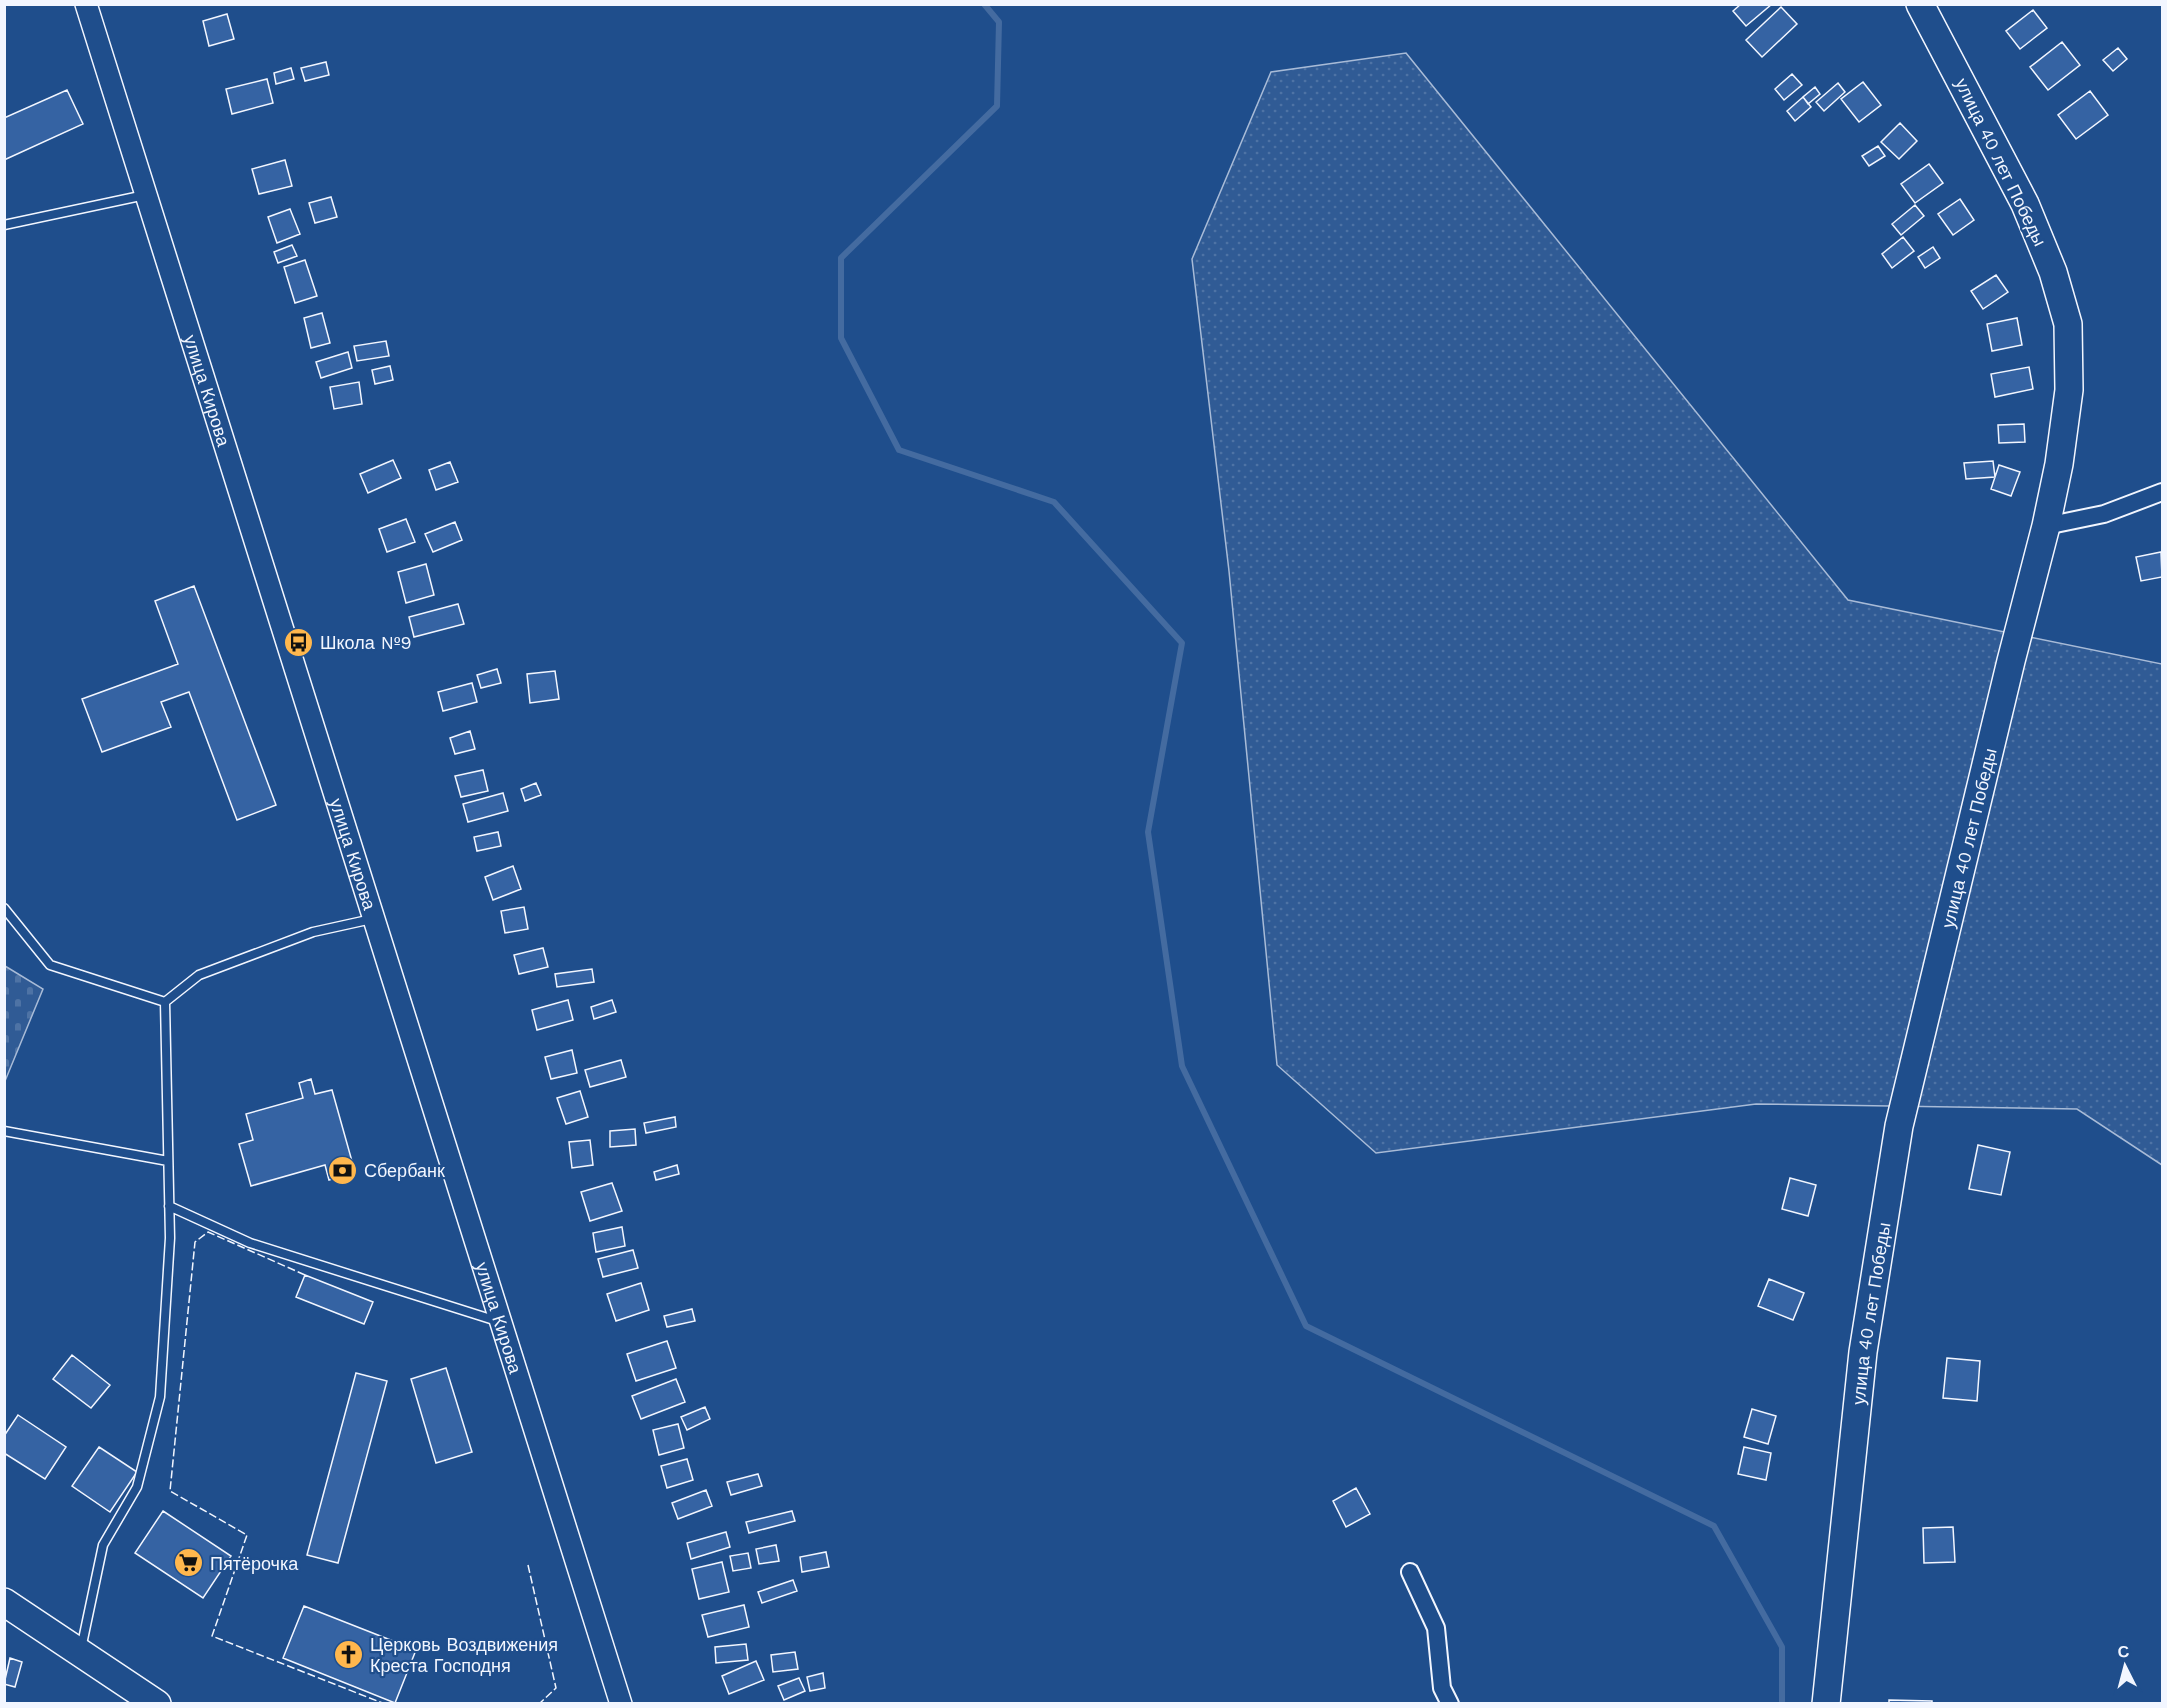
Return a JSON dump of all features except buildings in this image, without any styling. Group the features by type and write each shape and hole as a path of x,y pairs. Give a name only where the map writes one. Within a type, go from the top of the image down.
{"main road":[{"name":"улица 40 лет Победы","path":"1826,1704 1863,1352 1899,1126 2011,660 2046,526 2059,464 2069,390 2068,324 2053,272 2025,204 1920,4"},
{"path":"4,1602 157,1704"}],"street":[{"name":"улица Кирова","path":"86,4 621,1704"},
{"path":"2046,526 2104,514 2163,492"},
{"path":"1410,1572 1436,1628 1442,1688 1450,1704"}],"lane":[{"path":"4,225 147,194"},
{"path":"4,908 50,965 165,1002"},
{"path":"165,1002 199,975 313,932 373,919"},
{"path":"81,1653 103,1545 137,1487 160,1397 170,1238 165,1002"},
{"path":"4,1131 168,1161"},
{"path":"169,1206 250,1243 501,1323"}],"green space":[{"path":"1406,53 1848,600 2162,664 2162,1165 2077,1109 1756,1104 1376,1153 1277,1065 1229,571 1192,259 1271,72"},
{"path":"5,966 43,989 5,1081"}],"waterway":[{"path":"984,4 999,22 997,106 841,258 841,338 899,450 1054,502 1182,643 1148,832 1182,1066 1306,1326 1714,1526 1782,1647 1782,1704"}],"fence":[{"path":"305,1275 208,1232 195,1242 170,1491 247,1535 212,1636 385,1704"},
{"path":"528,1565 556,1688 539,1704"}],"place":[{"name":"Школа №9","path":"299,642"},
{"name":"Сбербанк","path":"343,1170"},
{"name":"Пятёрочка","path":"189,1563"},
{"name":"Церковь Воздвижения Креста Господня","path":"349,1654"}]}
